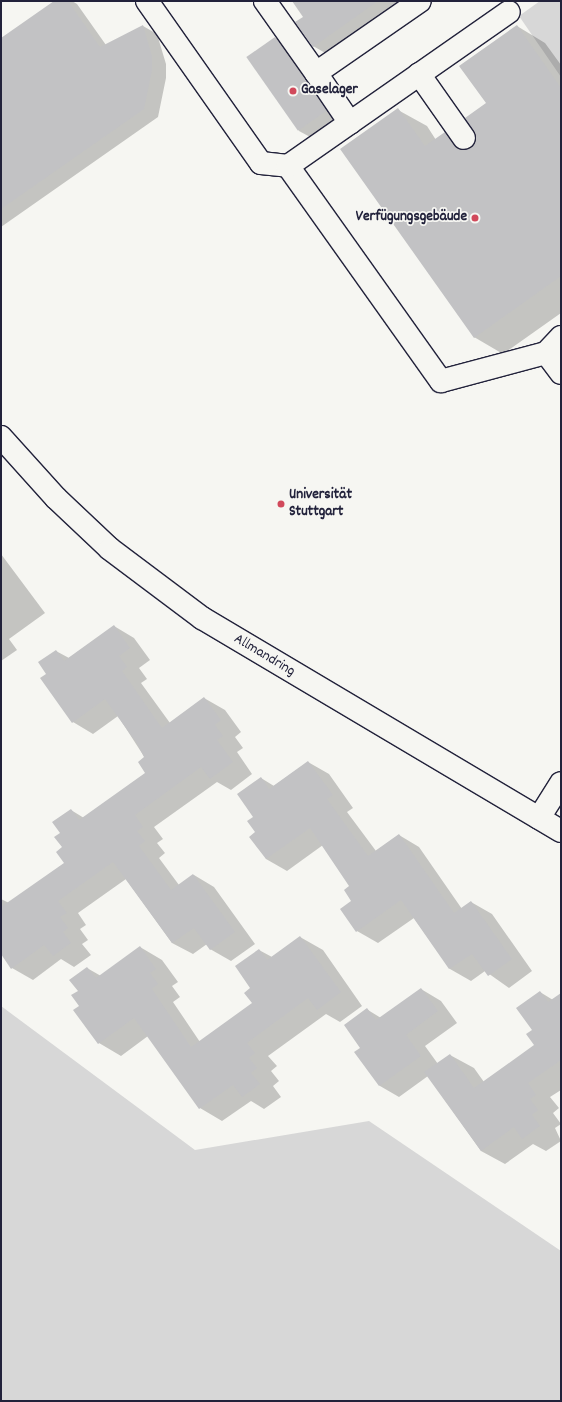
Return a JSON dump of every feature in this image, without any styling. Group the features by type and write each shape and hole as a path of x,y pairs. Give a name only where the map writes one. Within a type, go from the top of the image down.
{"street":[{"path":"147,1 261,163 288,166 509,12"},
{"path":"266,1 350,123"},
{"path":"316,73 420,1"},
{"path":"419,74 464,138"},
{"path":"288,166 441,381 546,353 561,337"},
{"path":"546,353 561,373"},
{"name":"Allmandring","path":"1,436 56,498 110,549 202,618 561,831"},
{"path":"539,818 561,783"}],"shaded area":[{"path":"540,1 561,1 561,77 519,16"},
{"path":"1,1006 195,1150 369,1121 561,1251 561,1401 1,1401"}],"building":[{"path":"54,1 68,1 100,47 143,25 152,56 152,70 144,109 1,209 1,38"},
{"path":"292,1 378,1 313,47 295,22 303,17"},
{"name":"Verfügungsgebäude","path":"517,25 561,88 561,276 474,338 340,149 398,108 425,146 445,132 458,149 471,148 476,136 465,118 486,103 459,66"},
{"name":"Gaselager","path":"275,37 327,111 298,131 246,57"},
{"path":"114,625 130,648 119,656 127,667 122,671 162,728 204,697 221,720 215,725 223,736 217,740 233,762 210,779 201,767 135,815 143,827 137,831 145,841 139,846 171,890 193,874 235,932 210,950 194,928 172,943 113,862 58,901 67,913 60,917 68,928 63,932 71,943 53,956 44,945 11,969 1,954 1,907 64,863 56,852 62,847 54,837 60,833 52,822 71,809 79,820 145,773 138,762 144,757 138,745 105,699 72,723 40,678 46,674 38,662 56,650 64,661"},
{"path":"308,761 333,795 327,799 368,856 399,834 454,913 471,901 512,959 488,976 472,954 449,969 401,900 356,932 340,909 351,901 344,890 349,886 310,828 266,859 249,837 255,832 247,821 253,817 237,794 261,777 269,789"},
{"path":"300,936 341,992 317,1010 308,998 247,1043 255,1053 249,1058 257,1068 251,1073 260,1084 242,1097 233,1085 199,1109 134,1018 98,1044 73,1010 79,1006 71,995 78,991 69,980 87,967 96,978 140,946 156,969 150,973 158,984 152,989 191,1047 252,1003 244,993 250,988 235,966 259,949 267,960"},
{"path":"421,988 438,1011 406,1035 421,1056 379,1086 354,1052 360,1048 344,1025 367,1008 376,1020"},
{"path":"540,991 548,1002 561,993 561,1060 528,1083 536,1095 530,1099 538,1110 532,1115 540,1126 522,1139 514,1127 481,1151 424,1072 450,1054 474,1088 534,1045 526,1034 532,1030 516,1008"}],"place":[{"name":"Gaselager","path":"293,91"},
{"name":"Verfügungsgebäude","path":"475,218"},
{"name":"Universität Stuttgart","path":"281,504"}]}
